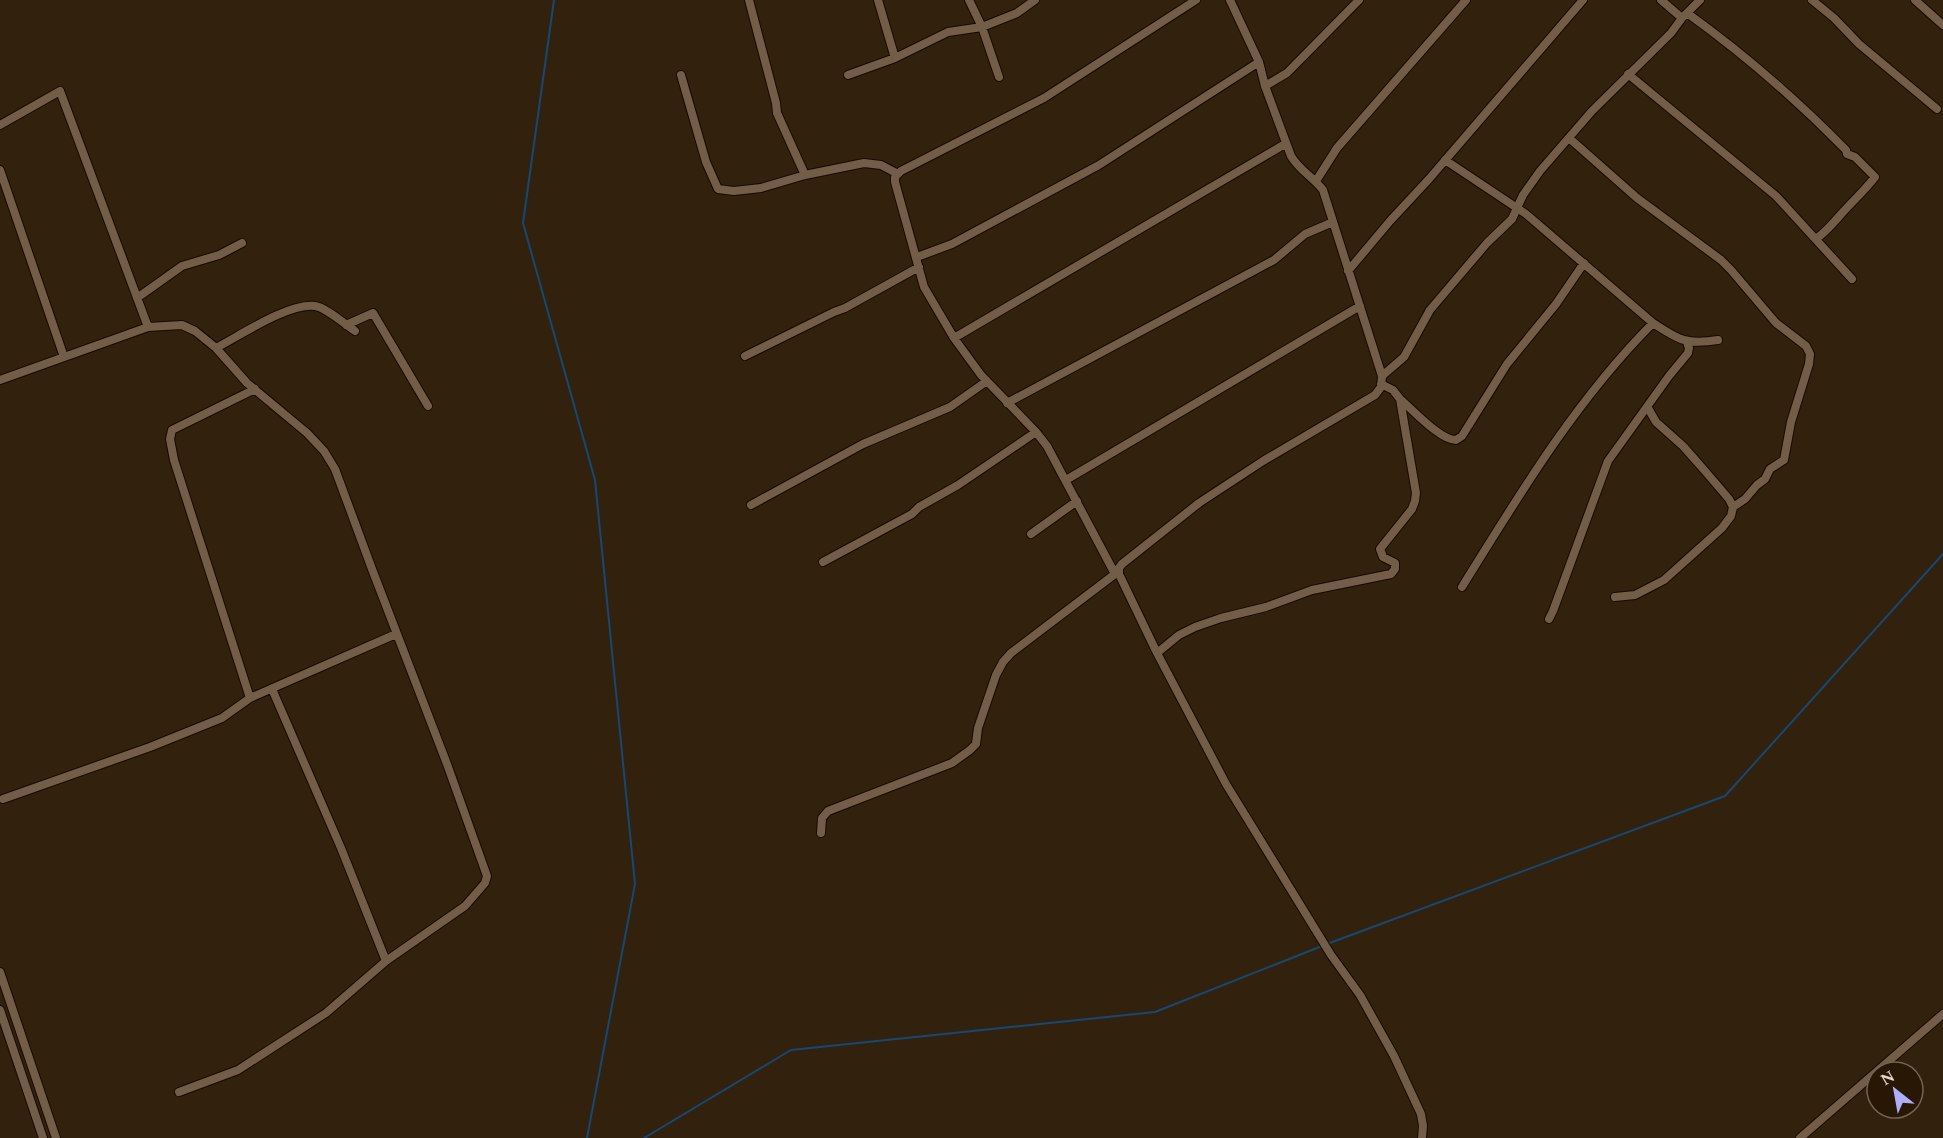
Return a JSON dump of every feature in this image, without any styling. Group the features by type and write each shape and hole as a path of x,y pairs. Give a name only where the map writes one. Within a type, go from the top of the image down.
{"street":[{"path":"749,0 777,113 805,175"},
{"path":"878,0 895,58"},
{"path":"969,0 982,27 999,77"},
{"path":"848,75 895,58 948,32 982,27 1017,13 1035,0"},
{"path":"1196,0 1044,98 898,174 895,182 924,286 954,338 987,381 1047,446 1117,574 1226,784 1331,955 1360,995 1394,1056 1421,1114 1422,1138"},
{"path":"1230,0 1259,62 1285,144 1295,164 1316,181 1323,190 1382,380 1441,435 1451,440 1462,436 1507,364 1556,304 1584,263"},
{"path":"1265,86 1287,73 1359,0"},
{"path":"1316,181 1337,148 1466,0"},
{"path":"1348,271 1583,0"},
{"path":"1661,0 1746,58 1798,103 1846,150 1847,154 1855,157 1875,177 1861,195 1816,239"},
{"path":"821,832 822,818 828,811 952,763 970,750 976,744 978,728 1003,662 1011,653 1117,574 1122,564 1199,502 1375,395 1382,380 1404,357 1430,310 1487,243 1512,219 1523,195 1540,171 1628,74 1671,33 1700,0"},
{"path":"1812,0 1834,18 1858,44 1937,109"},
{"path":"1915,0 1943,25"},
{"path":"917,257 952,244 1099,165 1259,62"},
{"path":"1628,74 1776,195 1852,279"},
{"path":"681,75 706,162 718,189 734,191 761,188 805,175 864,164 881,165 898,174"},
{"path":"0,125 60,91 147,327"},
{"path":"1569,138 1637,198 1721,260 1776,322 1806,346 1810,354 1791,422 1784,460 1770,469 1765,479 1745,499 1733,507"},
{"path":"954,338 1285,144"},
{"path":"1444,160 1517,208 1653,323 1688,342 1701,343 1718,340"},
{"path":"0,170 64,357"},
{"path":"1007,403 1274,260 1305,234 1333,222"},
{"path":"137,297 182,266 219,255 242,243"},
{"path":"745,356 845,308 919,267"},
{"path":"216,348 281,313 300,307 317,306 355,331"},
{"path":"1066,480 1360,306"},
{"path":"346,325 373,313 428,406"},
{"path":"1462,587 1506,516 1580,407 1624,352 1653,323"},
{"path":"0,380 147,327 182,325 195,331 216,348 255,389 307,433 324,451 335,469 487,876 485,884 465,906 386,961 326,1013 238,1070 179,1092"},
{"path":"1549,619 1608,461 1688,353 1688,342"},
{"path":"751,506 863,444 950,407 987,381"},
{"path":"250,698 174,460 170,439 172,430 255,389"},
{"path":"1157,653 1179,635 1204,624 1266,607 1312,590 1391,574 1395,569 1395,563 1383,557 1380,549 1412,509 1416,492 1400,399"},
{"path":"1615,597 1635,595 1664,580 1722,528 1731,516 1733,507 1729,499 1683,446 1656,422 1648,408"},
{"path":"823,562 912,514 919,507 958,485 1036,432"},
{"path":"1031,534 1077,501"},
{"path":"3,800 150,747 222,718 250,698 396,634"},
{"path":"272,690 341,848 386,961"},
{"path":"0,972 4,995 56,1138"},
{"path":"0,1010 43,1138"},
{"path":"1800,1138 1943,1014"}],"waterway":[{"path":"554,0 523,223 595,480 635,884 587,1138"},
{"path":"1327,944 1725,796 1943,554"},
{"path":"644,1138 791,1050 1155,1012 1322,946"}]}
